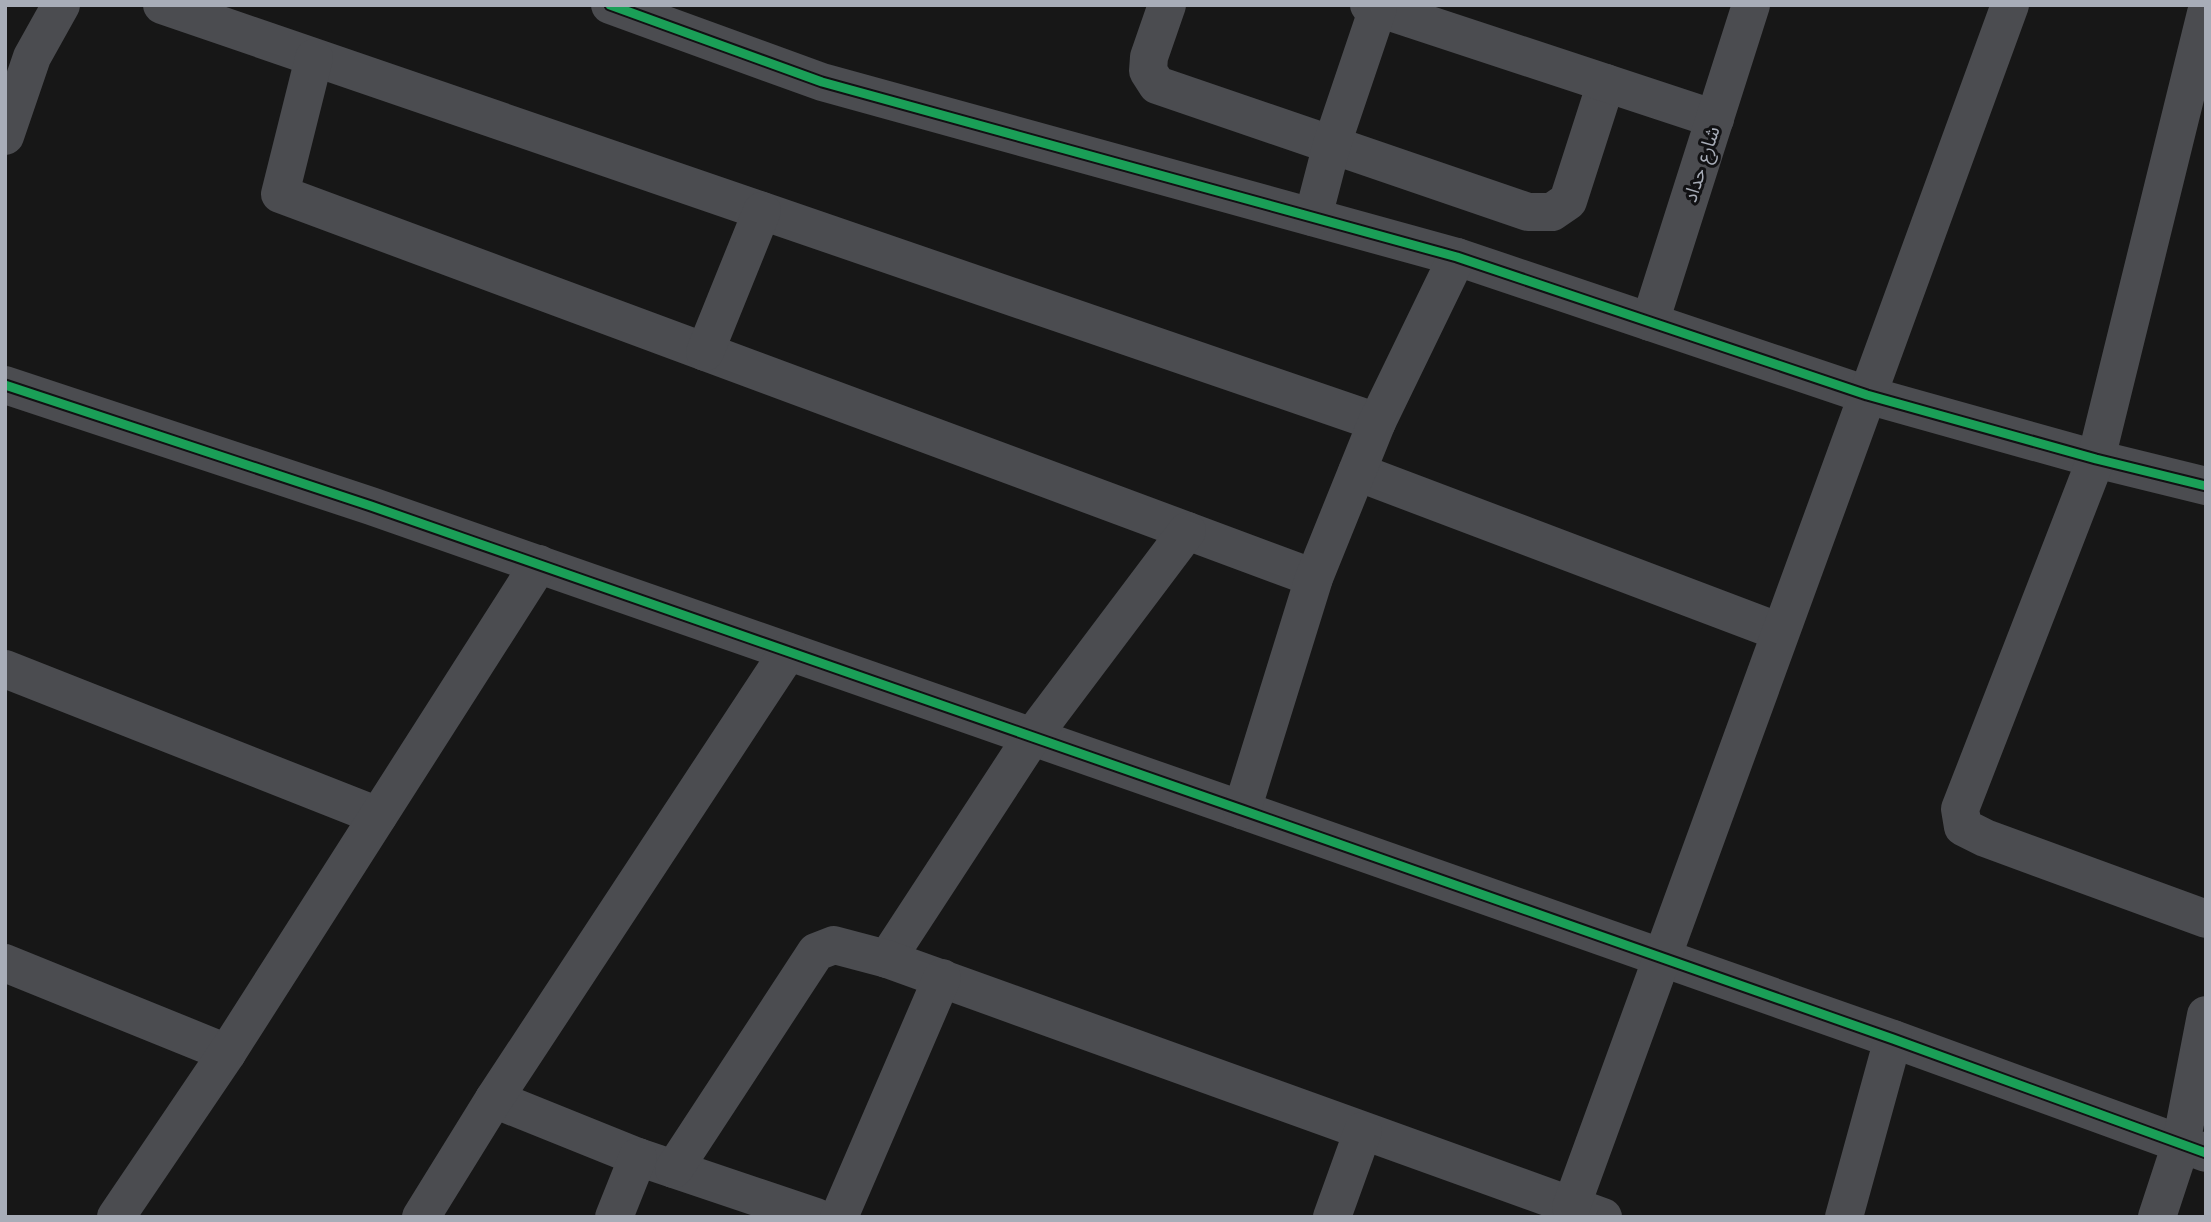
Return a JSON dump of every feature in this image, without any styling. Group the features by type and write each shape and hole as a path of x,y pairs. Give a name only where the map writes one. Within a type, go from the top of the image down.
{"street":[{"path":"5,136 32,57 61,5"},
{"path":"162,5 1377,422"},
{"path":"610,5 821,82 1457,257 1867,395 2096,459 2206,486"},
{"path":"1167,5 1149,57 1148,71 1157,85 1528,212 1552,212 1568,201 1606,83"},
{"name":"شارع حداد","path":"1650,322 1751,5"},
{"path":"674,1169 816,952 834,945 942,978 1587,1212 1661,956 2010,5"},
{"path":"1312,217 1373,7 1715,119"},
{"path":"2206,13 2096,459 1960,809 1963,827 1985,838 2206,919"},
{"path":"314,58 281,194 1314,578"},
{"path":"705,352 762,211"},
{"path":"1242,810 1314,578 1377,422 1457,257"},
{"path":"5,385 539,564 1661,956 2193,1148"},
{"path":"1357,472 1780,632"},
{"path":"887,959 1032,737 1187,531"},
{"path":"116,1217 227,1053 539,564"},
{"path":"421,1217 494,1099 788,652"},
{"path":"5,669 379,816"},
{"path":"5,963 227,1053"},
{"path":"839,1217 942,978"},
{"path":"2157,1217 2193,1148 2206,1015"},
{"path":"1844,1217 1893,1039"},
{"path":"494,1099 638,1157 816,1217"},
{"path":"1332,1217 1363,1131"},
{"path":"614,1217 638,1157"}],"cycle path":[{"path":"610,5 822,82 1457,257 1867,395 2096,459 2206,486"},
{"path":"5,385 371,506 1893,1039 2206,1153"}]}
